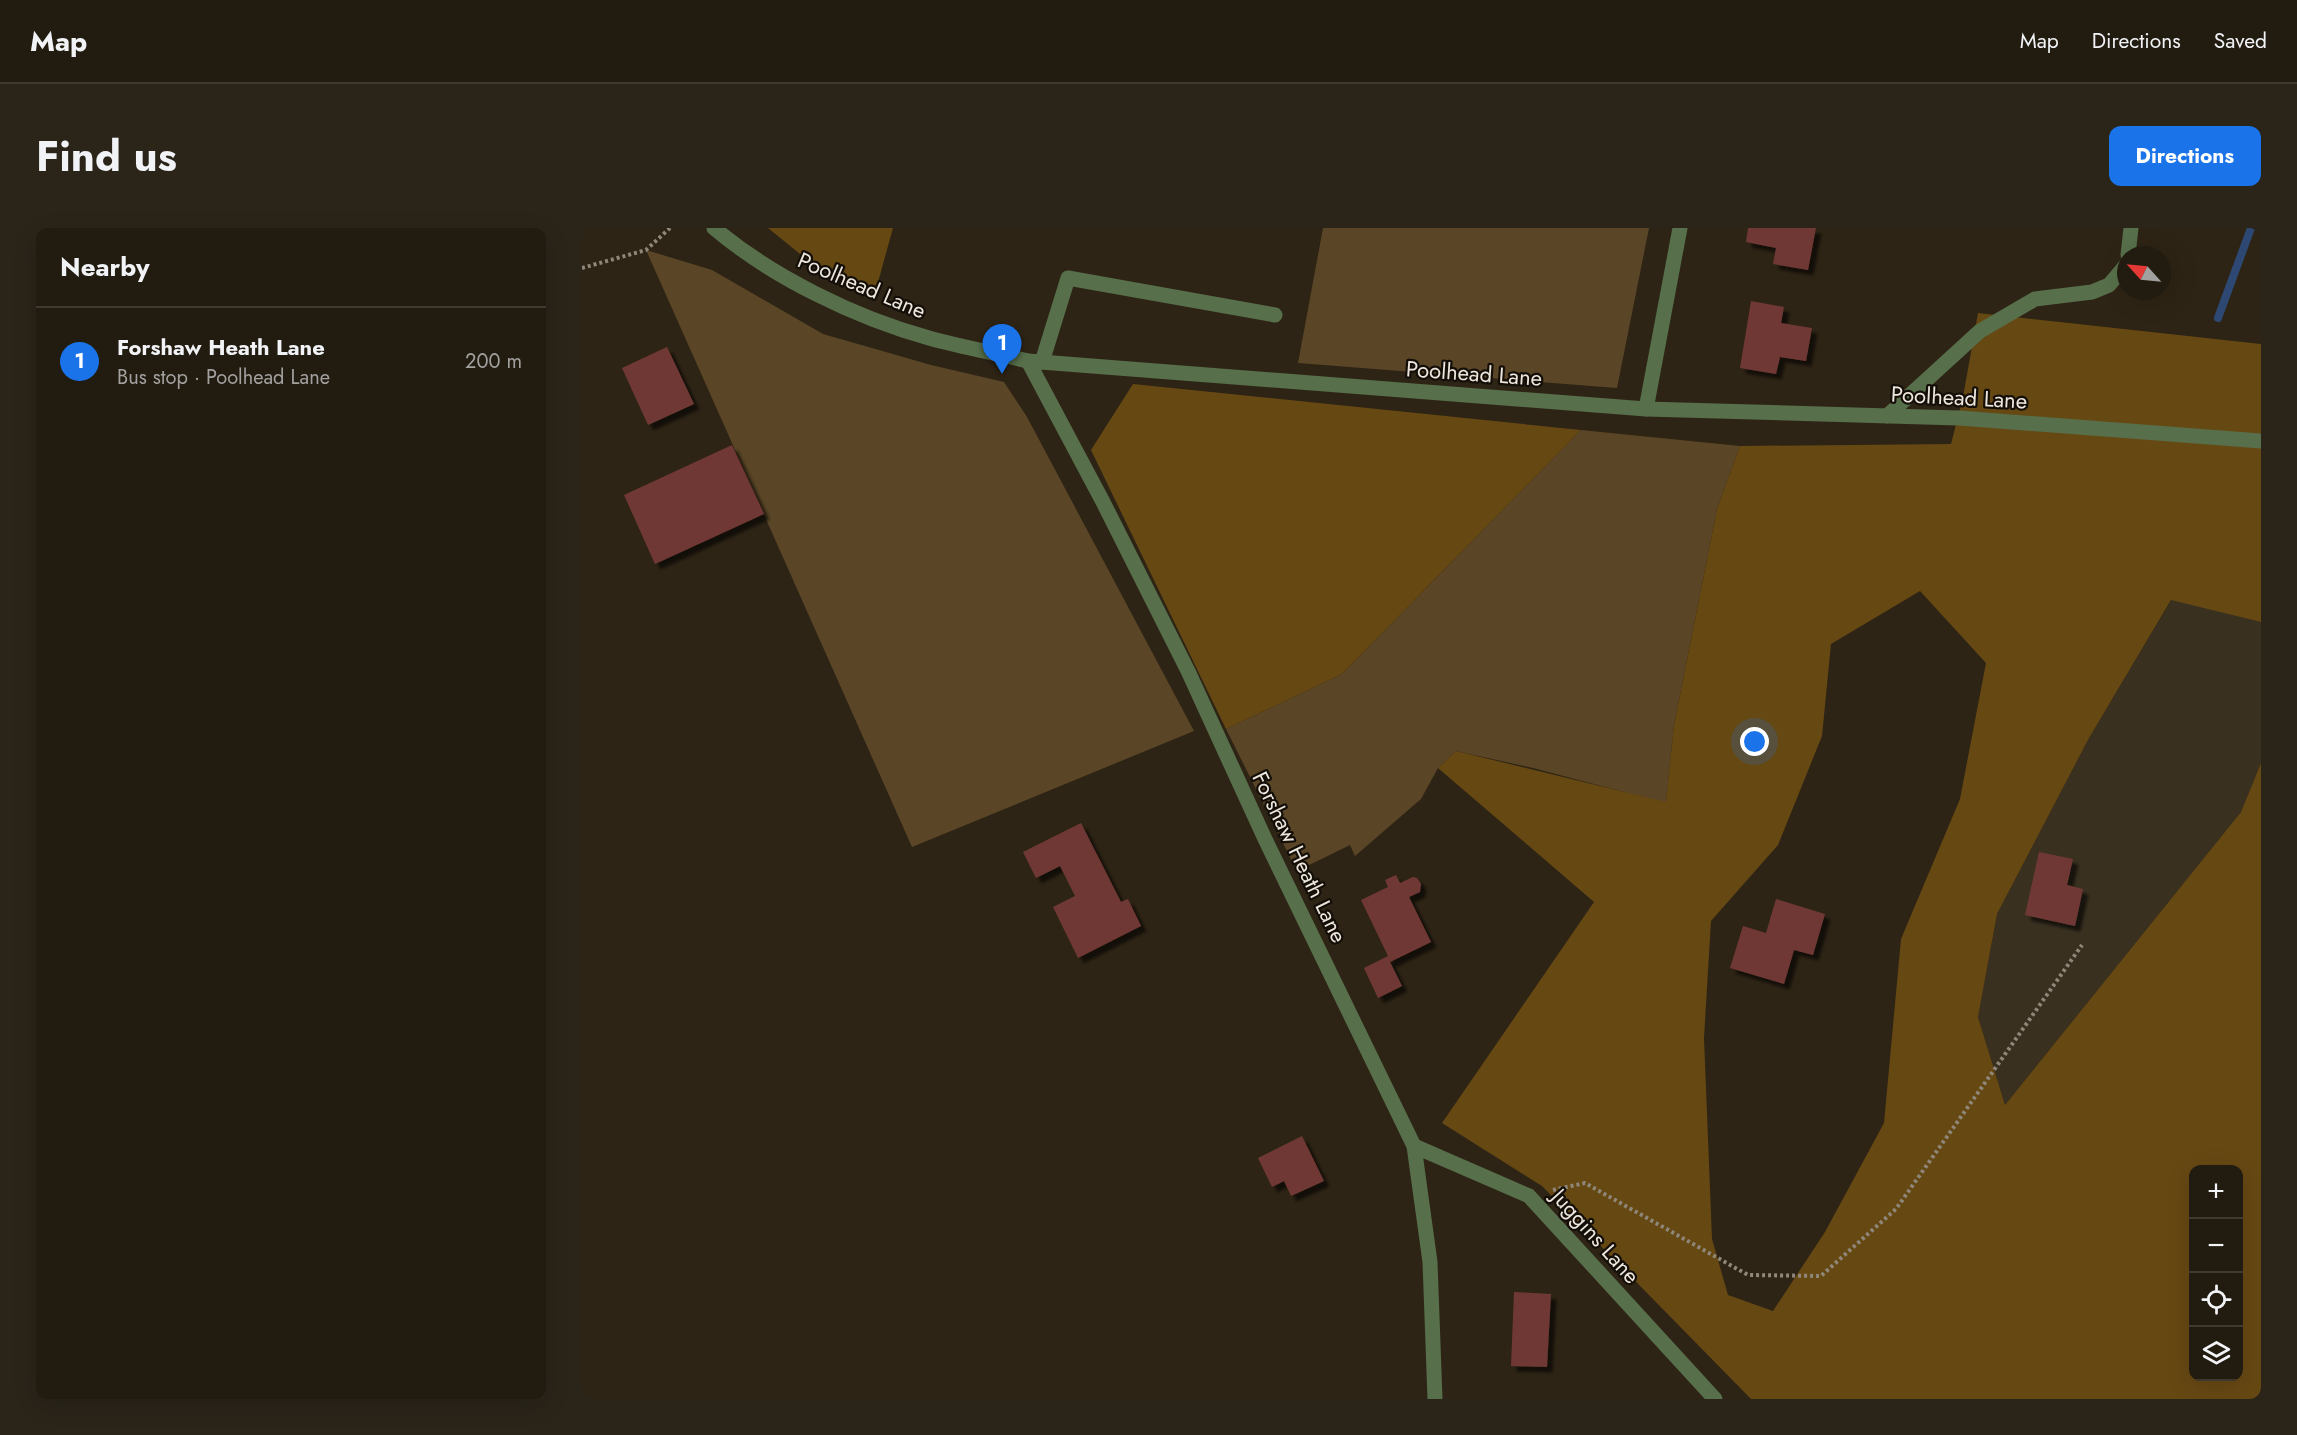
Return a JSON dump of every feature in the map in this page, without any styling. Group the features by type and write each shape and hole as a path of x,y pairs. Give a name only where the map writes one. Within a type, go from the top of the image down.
{"street":[{"name":"Poolhead Lane","path":"714,228 780,275 867,317 929,338 1035,361 1646,409 1959,418 2261,441"},
{"path":"1646,409 1680,228"},
{"path":"2129,246 2131,228"},
{"path":"1887,416 1980,331 2035,299 2092,292 2109,285 2117,276"},
{"path":"1035,361 1068,279 1275,315"},
{"name":"Forshaw Heath Lane","path":"1035,361 1188,671 1265,839 1414,1146 1430,1262 1435,1399"},
{"name":"Juggins Lane","path":"1414,1146 1529,1196 1715,1399"}],"path":[{"path":"582,268 646,250 670,228"},
{"path":"1529,1196 1585,1183 1748,1275 1821,1276 1896,1209 2082,945"}],"shaded area":[{"path":"768,228 893,228 875,293 805,258"},
{"path":"1323,228 1649,228 1617,388 1298,363"},
{"path":"646,250 712,270 823,334 931,365 1004,382 1027,417 1194,731 912,847"},
{"path":"1978,313 2261,344 2261,622 2171,600 2089,738 1997,914 1978,1017 2005,1105 2241,812 2261,763 2261,1399 1751,1399 1542,1186 1442,1123 1594,902 1438,768 1456,751 1666,802 1674,725 1717,509 1740,446 1951,444 1963,397","holes":["1920,591 1986,663 1960,799 1901,939 1884,1123 1825,1232 1773,1311 1728,1295 1712,1239 1704,1038 1711,921 1778,845 1822,736 1831,644"]},
{"path":"1133,384 1581,430 1342,674 1226,729 1091,450"},
{"path":"1581,430 1740,446 1717,509 1674,725 1666,803 1533,768 1456,751 1438,768 1421,799 1355,856 1350,845 1297,871 1226,729 1342,674"},
{"path":"2172,599 2261,622 2261,763 2241,812 2005,1105 1978,1017 1997,914 2089,738"}],"building":[{"path":"1748,228 1816,228 1808,270 1773,264 1776,248 1746,242"},
{"path":"1751,301 1784,307 1781,323 1812,328 1806,361 1780,357 1776,374 1740,368"},
{"path":"667,347 694,404 648,425 622,368"},
{"path":"732,445 764,514 655,564 624,495"},
{"path":"1081,823 1121,902 1128,899 1141,926 1078,958 1053,907 1075,896 1060,866 1036,878 1023,852"},
{"path":"2039,852 2073,859 2067,885 2083,889 2075,926 2025,915"},
{"path":"1396,875 1400,883 1413,877 1417,878 1421,884 1420,892 1409,897 1431,942 1390,962 1402,986 1378,998 1364,968 1388,956 1361,900 1388,887 1385,880"},
{"path":"1776,899 1825,914 1813,955 1794,950 1784,984 1730,968 1743,926 1766,933"},
{"path":"1302,1136 1324,1181 1291,1196 1284,1181 1272,1187 1258,1158"},
{"path":"1514,1292 1551,1294 1547,1367 1511,1366"}],"waterway":[{"path":"2218,318 2251,228"}],"place":[{"name":"Forshaw Heath Lane","path":"1002,374"}]}
